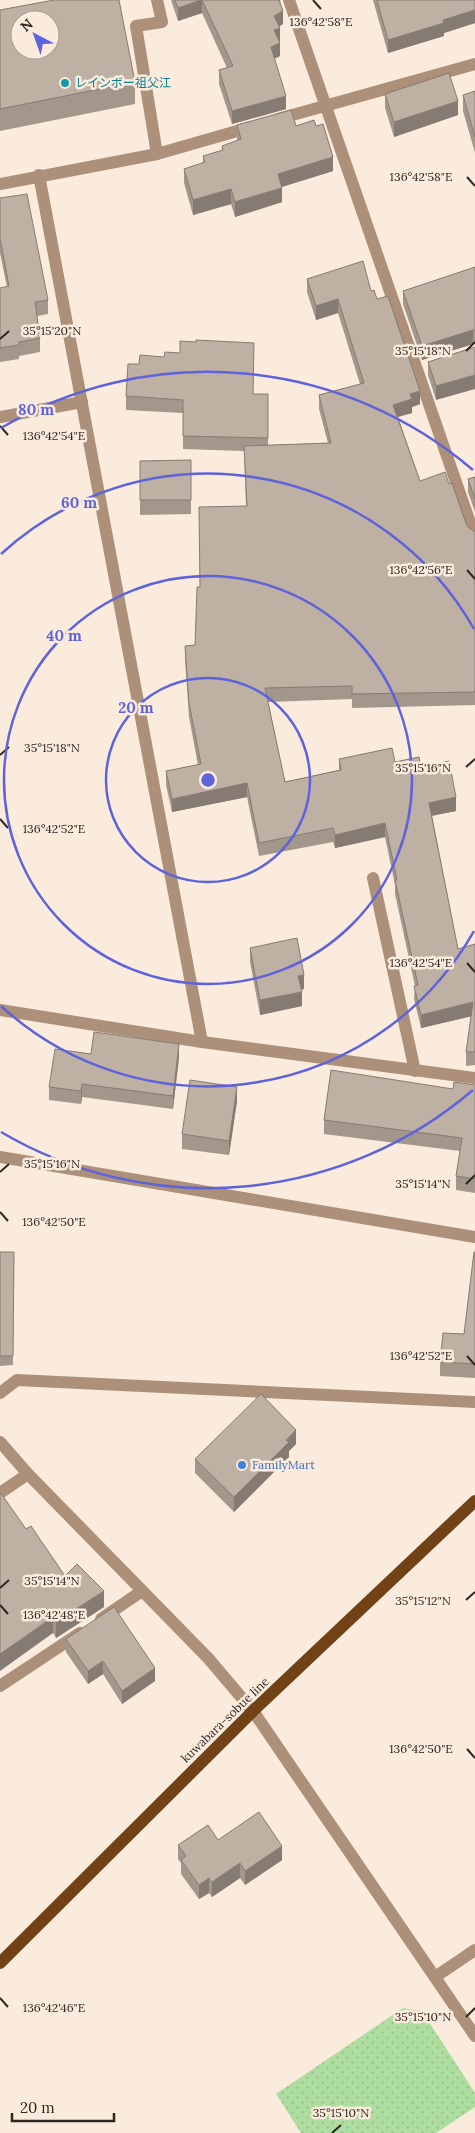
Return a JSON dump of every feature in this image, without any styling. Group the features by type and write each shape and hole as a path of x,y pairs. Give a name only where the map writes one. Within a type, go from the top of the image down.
{"main road":[{"name":"kuwabara-sobue line","path":"0,1963 254,1711 475,1501"}],"street":[{"path":"156,154 136,26 162,22 157,0"},
{"path":"289,0 422,369 475,537"},
{"path":"0,184 156,154 475,64"},
{"path":"39,175 202,1042"},
{"path":"0,417 82,402"},
{"path":"373,878 415,1070"},
{"path":"0,1010 202,1042 475,1078"},
{"path":"0,1157 475,1237"},
{"path":"0,1392 17,1380 475,1402"},
{"path":"0,1442 28,1474 208,1658 254,1711 475,2036"},
{"path":"0,1493 28,1474"},
{"path":"0,1686 142,1591"},
{"path":"435,1977 475,1950"}],"green space":[{"path":"403,2008 422,2011 475,2093 475,2107 436,2133 301,2133 276,2094"}],"building":[{"name":"レインボー祖父江","path":"54,0 119,0 135,82 0,109 0,10"},
{"path":"175,0 201,0 178,8"},
{"path":"202,0 279,0 283,11 274,16 280,28 274,30 280,43 271,47 286,96 232,111 219,70 233,66"},
{"path":"377,0 475,0 475,10 443,20 444,23 388,40"},
{"path":"449,73 458,101 394,122 385,94"},
{"path":"475,91 475,137 463,95"},
{"path":"291,110 296,126 314,120 316,126 323,124 333,157 278,174 282,188 235,202 231,189 193,200 184,169 205,162 203,156 223,150 222,146 241,139 237,125"},
{"path":"27,194 48,300 35,302 40,338 19,342 19,345 0,348 0,288 9,286 0,238 0,198"},
{"path":"363,261 371,291 374,290 377,299 388,296 420,391 410,394 412,399 393,405 420,481 445,472 449,484 452,483 467,526 475,531 475,692 352,694 352,686 265,688 285,782 341,770 339,759 392,748 395,762 419,757 421,767 449,761 456,797 429,803 458,949 475,944 475,1052 466,1052 473,1002 421,1015 414,986 418,985 395,880 397,880 385,823 335,835 333,828 259,843 247,783 172,799 166,771 201,764 189,703 185,646 195,645 197,587 200,587 199,507 247,506 244,446 331,443 319,395 364,383 338,299 316,306 307,279"},
{"path":"475,267 475,330 422,346 403,291"},
{"path":"196,340 254,343 253,394 268,394 268,438 183,436 183,400 126,396 128,364 139,364 140,355 164,357 165,352 180,353 180,341 196,342"},
{"path":"475,347 475,375 436,386 428,362"},
{"path":"191,460 191,500 140,500 140,461"},
{"path":"475,477 475,499 468,479"},
{"path":"297,938 304,975 298,976 302,992 260,1000 250,948"},
{"path":"94,1032 179,1044 173,1096 82,1084 81,1091 49,1087 55,1049 91,1054"},
{"path":"331,1070 453,1089 454,1082 475,1085 475,1179 456,1176 462,1138 324,1120"},
{"path":"190,1080 237,1087 229,1141 182,1134"},
{"path":"0,1252 14,1252 13,1356 0,1356"},
{"path":"474,1252 475,1364 440,1362 443,1333 464,1334"},
{"name":"FamilyMart","path":"261,1394 296,1430 286,1440 289,1442 234,1497 195,1459"},
{"path":"0,1492 26,1529 31,1526 65,1576 77,1564 104,1591 56,1622 53,1617 0,1654"},
{"path":"114,1607 155,1668 122,1691 103,1661 88,1671 66,1639"},
{"path":"259,1812 282,1846 245,1871 240,1863 212,1882 209,1878 199,1885 181,1860 186,1856 178,1845 208,1825 218,1840"}],"place":[{"name":"レインボー祖父江","path":"65,83"},
{"name":"FamilyMart","path":"242,1465"}]}
